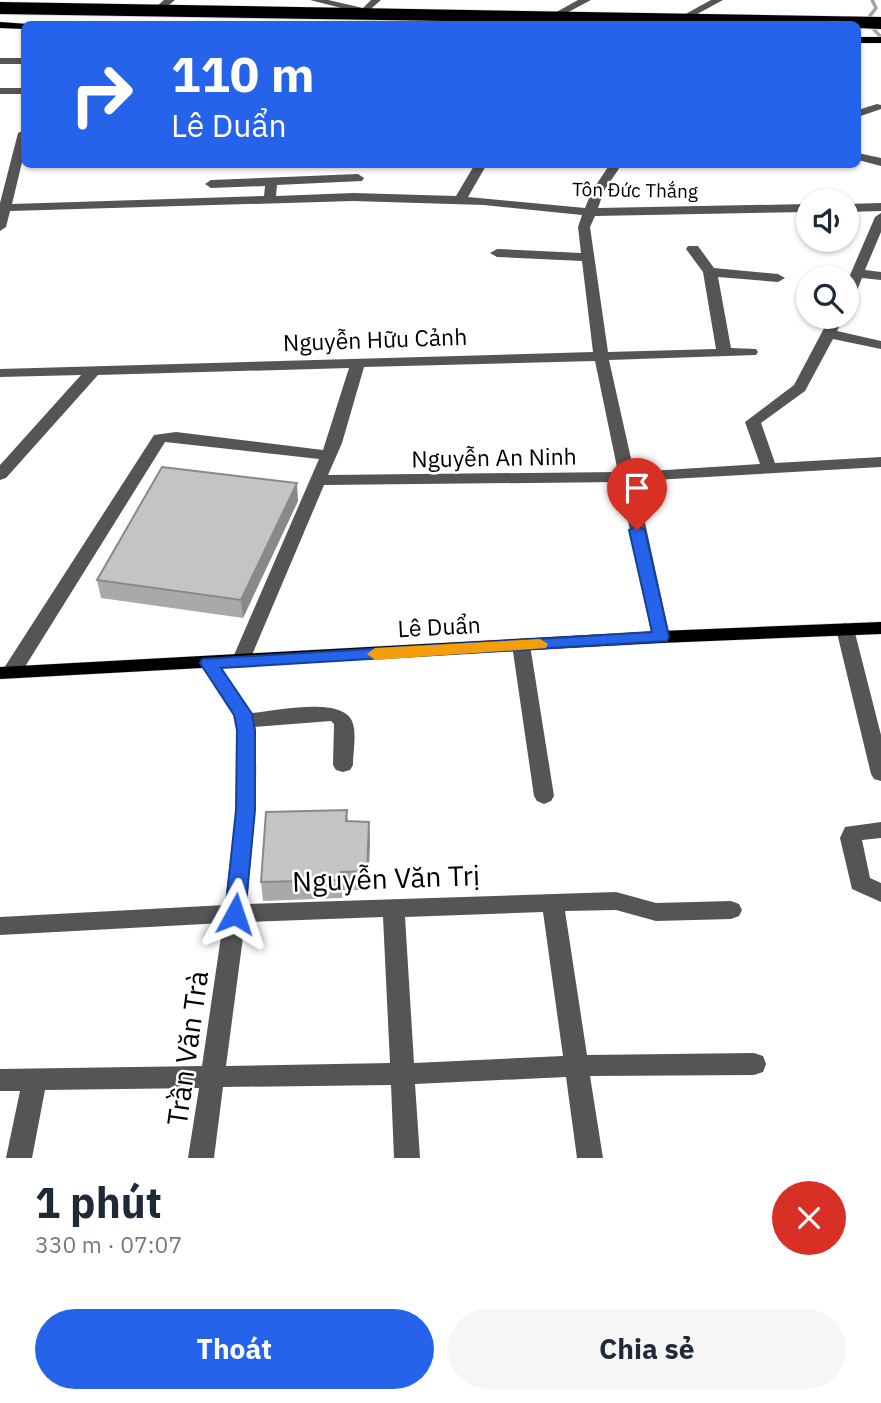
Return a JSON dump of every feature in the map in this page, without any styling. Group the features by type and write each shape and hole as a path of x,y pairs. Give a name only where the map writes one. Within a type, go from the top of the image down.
{"highway":[{"path":"0,8 793,21"},
{"path":"0,22 21,22"},
{"path":"861,22 881,22"},
{"path":"861,37 881,37"}],"main road":[{"path":"0,8 160,8 686,19"},
{"path":"0,22 21,26"},
{"name":"Lê Duẩn","path":"6,673 661,637 881,628"}],"street":[{"path":"160,8 170,0"},
{"path":"315,0 364,14 376,0"},
{"path":"556,15 586,0"},
{"path":"686,19 718,0"},
{"path":"0,61 21,61"},
{"path":"0,91 21,91"},
{"path":"861,113 877,107"},
{"path":"0,227 21,144"},
{"path":"861,158 881,162"},
{"path":"460,200 479,168"},
{"path":"613,168 598,191 584,226 601,355 661,637"},
{"path":"211,184 358,178"},
{"path":"270,200 271,182"},
{"name":"Tôn Đức Thắng","path":"3,208 354,197 460,200 588,212 796,208"},
{"path":"859,208 881,207"},
{"path":"859,271 881,218"},
{"path":"693,249 710,272 724,351"},
{"path":"497,253 588,257"},
{"path":"710,272 778,278"},
{"path":"859,273 881,276"},
{"path":"769,468 753,422 800,388 831,329"},
{"path":"829,334 881,345"},
{"name":"Nguyễn Hữu Cảnh","path":"0,373 751,352"},
{"path":"240,662 328,455 358,362"},
{"path":"0,475 93,371"},
{"path":"6,673 160,438 176,437 328,455"},
{"name":"Nguyễn An Ninh","path":"318,480 625,477 881,462"},
{"path":"845,629 881,774"},
{"path":"521,645 544,796"},
{"path":"208,663 245,721 328,713 338,716 344,723 343,765"},
{"name":"Trần Văn Trà","path":"201,1158 235,914 245,810 245,721"},
{"path":"881,830 852,833 851,838 860,883 881,892"},
{"name":"Nguyễn Văn Trị","path":"0,926 553,902 616,901 656,912 731,910"},
{"path":"553,902 590,1158"},
{"path":"393,907 407,1158"},
{"path":"0,1080 403,1074 576,1066 754,1064"},
{"path":"19,1158 35,1079"}],"building":[{"path":"162,467 297,483 241,600 97,580"},
{"path":"347,810 346,821 369,822 367,871 341,872 341,880 261,882 266,812"}],"waterway":[{"path":"872,0 876,8 866,21 881,37"}],"slow traffic":[{"path":"375,654 540,644"}],"route":[{"path":"235,914 245,810 246,730 243,714 208,663 661,637 637,530"}]}
